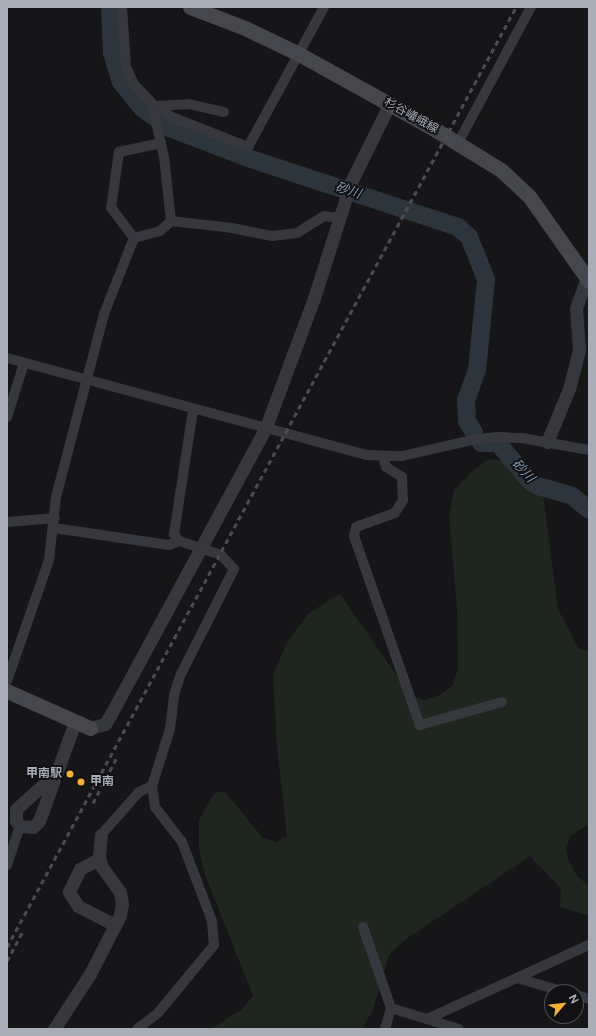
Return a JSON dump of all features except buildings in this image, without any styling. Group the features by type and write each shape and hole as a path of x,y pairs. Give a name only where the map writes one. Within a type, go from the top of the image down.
{"main road":[{"name":"杉谷嶬峨線","path":"190,7 245,28 299,54 458,143 501,170 529,196 588,277"},
{"path":"7,691 90,728"}],"street":[{"path":"122,7 126,67 134,84 154,107 172,117 248,147 324,7"},
{"path":"458,143 531,7"},
{"path":"154,107 189,104 224,112"},
{"path":"90,728 105,724 111,714 266,427 309,313 344,202 351,184 389,105"},
{"path":"154,107 156,124 161,143 171,221"},
{"path":"134,238 111,208 119,152 161,143"},
{"path":"134,238 160,231 171,221 232,228 272,236 296,233 324,216 339,218"},
{"path":"7,681 49,560 55,523 56,497 104,314 134,238"},
{"path":"547,442 569,389 579,350 576,308 588,277"},
{"path":"7,358 88,379 194,410 266,427 347,452 383,456 402,456 476,439 522,438 589,450"},
{"path":"7,417 24,362"},
{"path":"178,541 174,534 194,410"},
{"path":"383,456 386,467 402,477 403,500 395,513 356,527 354,536 420,725 502,702"},
{"path":"7,522 55,523 169,545 178,541 220,555 234,570 180,674 174,695 170,729 152,786 154,807 182,842 212,921 214,945 158,1013 149,1029"},
{"path":"55,774 33,792 16,809 16,821 20,826 33,827 39,821 75,722"},
{"path":"54,1029 90,974 115,925 122,904 120,892 102,867 99,859 98,847 101,835 139,792 152,786"},
{"path":"33,792 44,796 46,802"},
{"path":"7,865 20,826"},
{"path":"99,859 80,869 69,892 78,906 115,925"},
{"path":"364,926 391,1008 385,1029"},
{"path":"427,1019 589,945"},
{"path":"517,978 544,986"},
{"path":"391,1008 459,1029"},
{"path":"136,1029 158,1013"}],"shaded area":[{"path":"489,459 516,463 535,472 542,486 558,609 579,649 589,651 589,824 570,836 566,849 568,859 577,876 589,886 589,916 560,907 561,888 530,856 406,939 389,955 373,1010 362,1029 211,1029 242,1009 253,996 204,872 199,849 199,820 210,800 217,792 225,792 263,838 276,842 287,836 277,747 273,676 286,644 307,615 340,594 411,696 424,700 440,695 453,685 458,668 457,610 449,516 454,491 470,473"}],"waterway":[{"name":"砂川","path":"110,7 112,53 121,82 142,108 170,128 248,158 458,227 469,237 486,279 477,370 466,400 467,421 474,432"},
{"name":"砂川","path":"481,443 498,443 529,480 538,486 572,496 589,510"}],"railway":[{"path":"7,947 516,7"},
{"path":"93,803 116,759"},
{"path":"7,961 22,933"}],"place":[{"name":"甲南駅","path":"70,774"},
{"name":"甲南","path":"81,782"}]}
